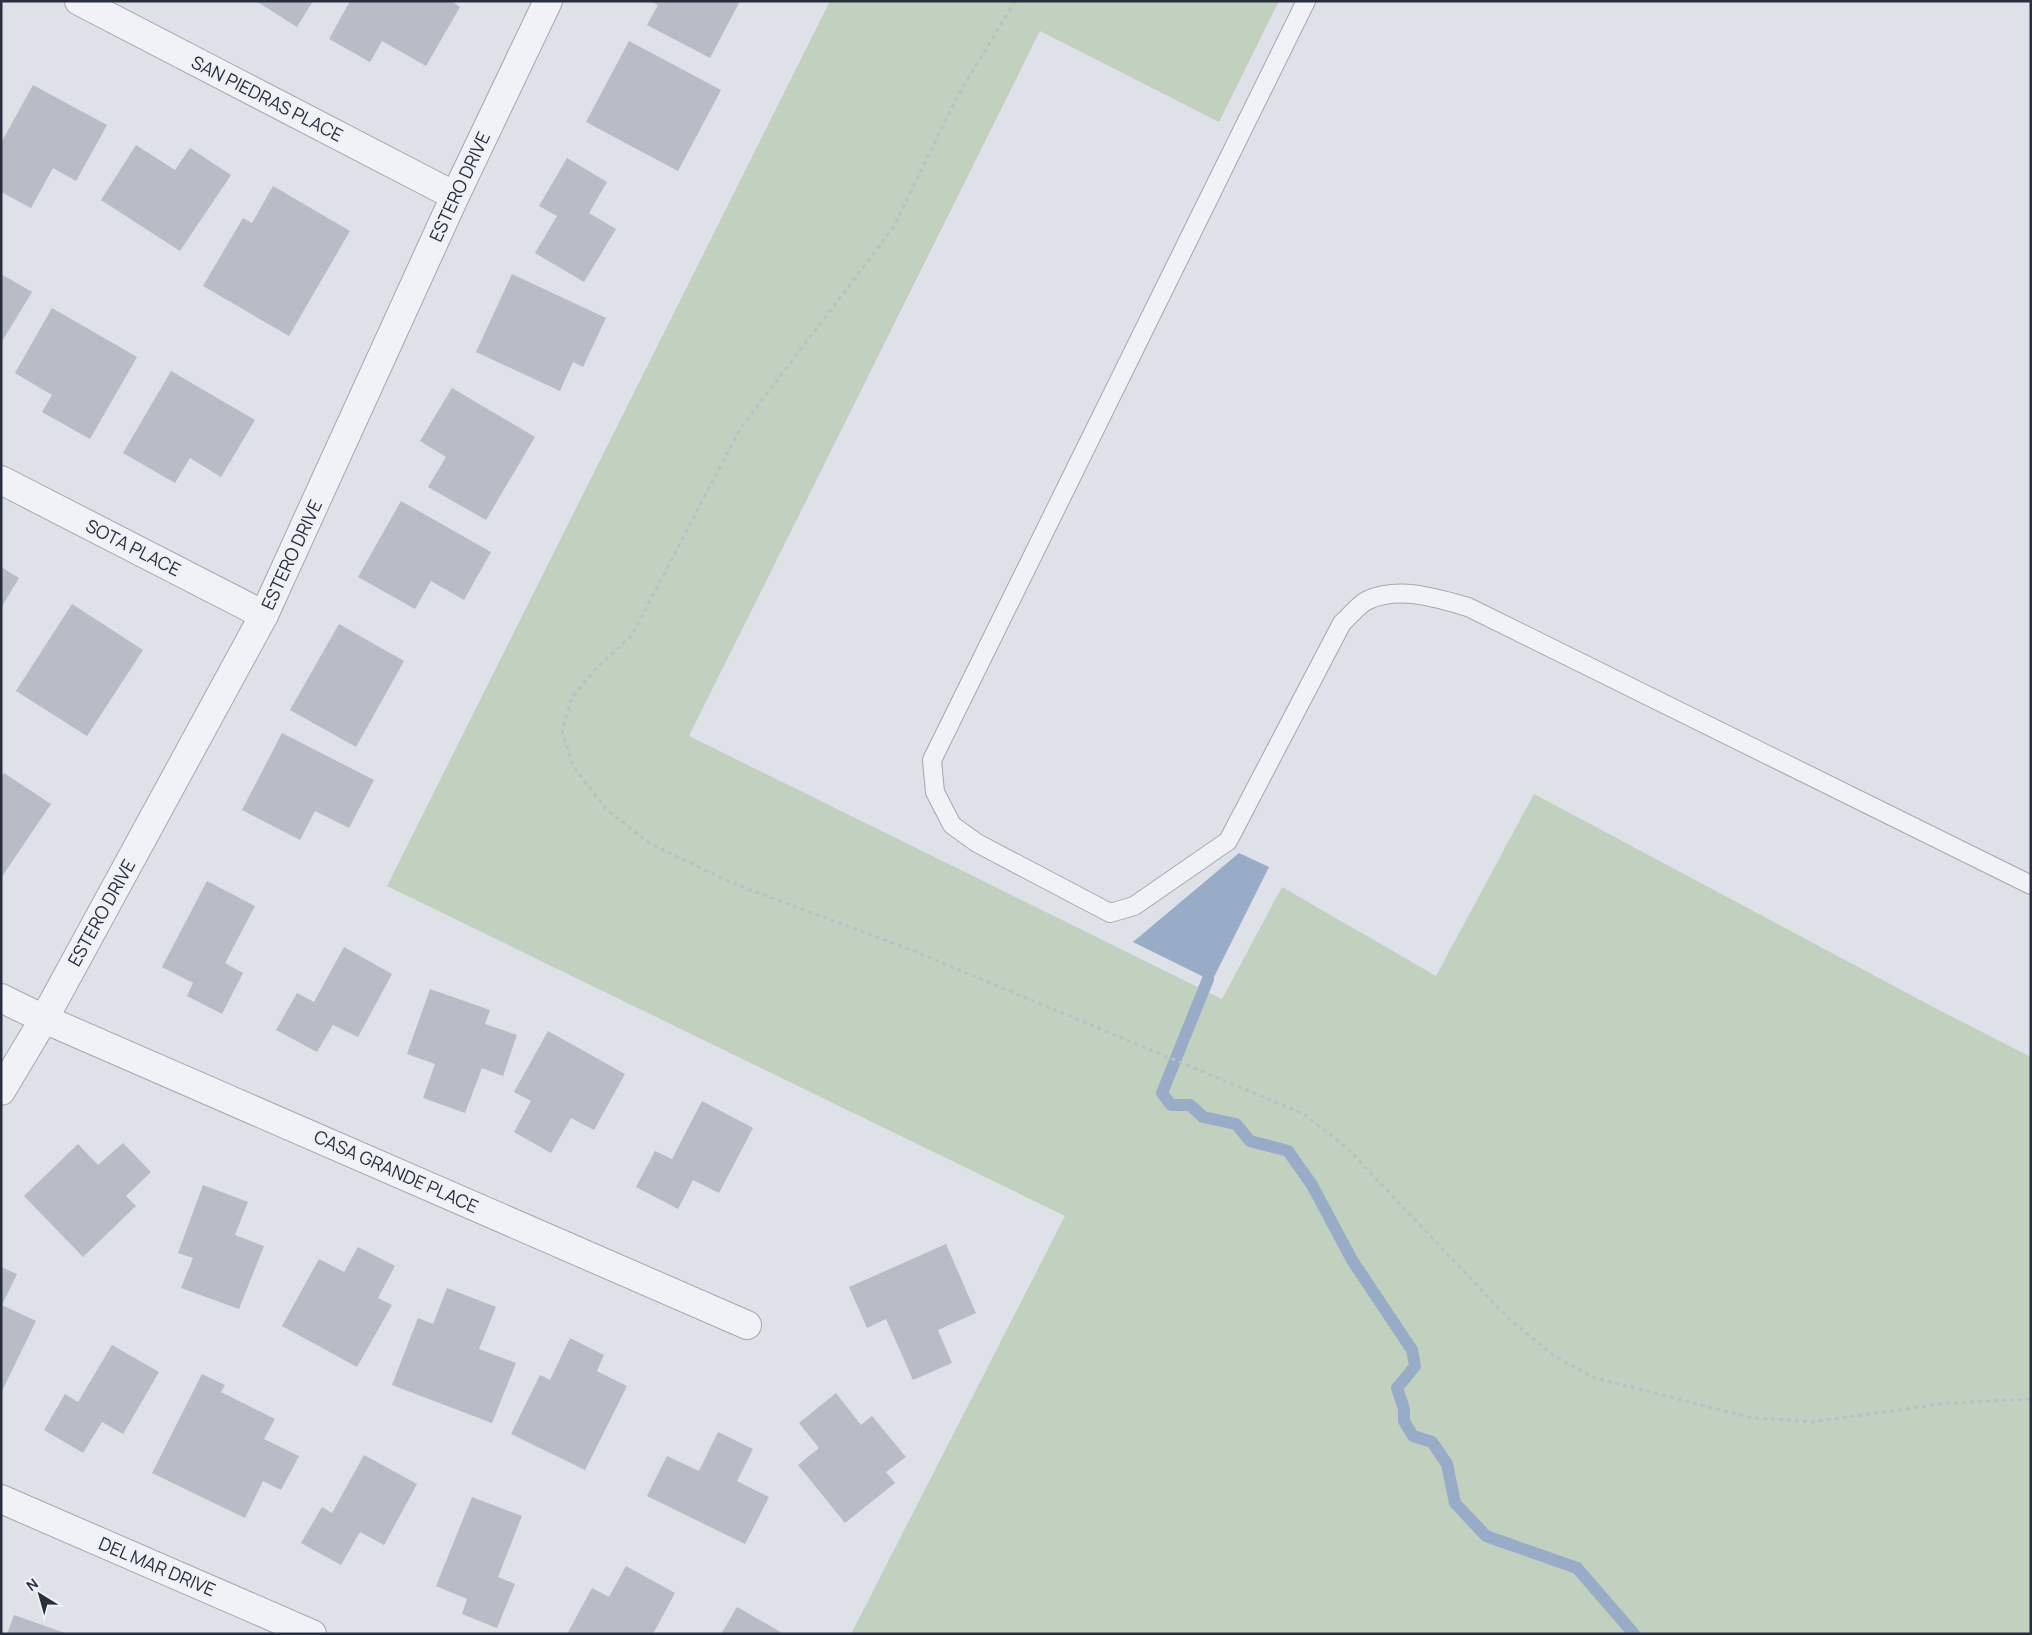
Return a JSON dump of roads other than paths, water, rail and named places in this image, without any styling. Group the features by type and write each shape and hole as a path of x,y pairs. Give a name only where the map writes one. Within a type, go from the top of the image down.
{"street":[{"name":"SAN PIEDRAS PLACE","path":"78,1 455,196"},
{"name":"ESTERO DRIVE","path":"1,1091 44,1019 264,615 455,196 548,1"},
{"name":"SOTA PLACE","path":"1,480 264,615"},
{"name":"CASA GRANDE PLACE","path":"1,998 44,1019 747,1325"},
{"name":"DEL MAR DRIVE","path":"1,1499 312,1634"}],"lane":[{"path":"1306,1 932,760 935,792 952,825 977,843 1110,913 1134,906 1228,841 1342,623 1367,600 1398,593 1432,597 1468,607 2031,885"}],"water":[{"path":"1239,853 1269,867 1212,981 1133,942"}],"waterway":[{"path":"1208,979 1162,1093 1171,1105 1190,1105 1203,1117 1236,1124 1250,1141 1288,1151 1312,1185 1352,1260 1412,1350 1415,1366 1397,1388 1404,1409 1404,1421 1413,1436 1432,1442 1447,1464 1455,1503 1486,1536 1577,1568 1634,1634"}]}
